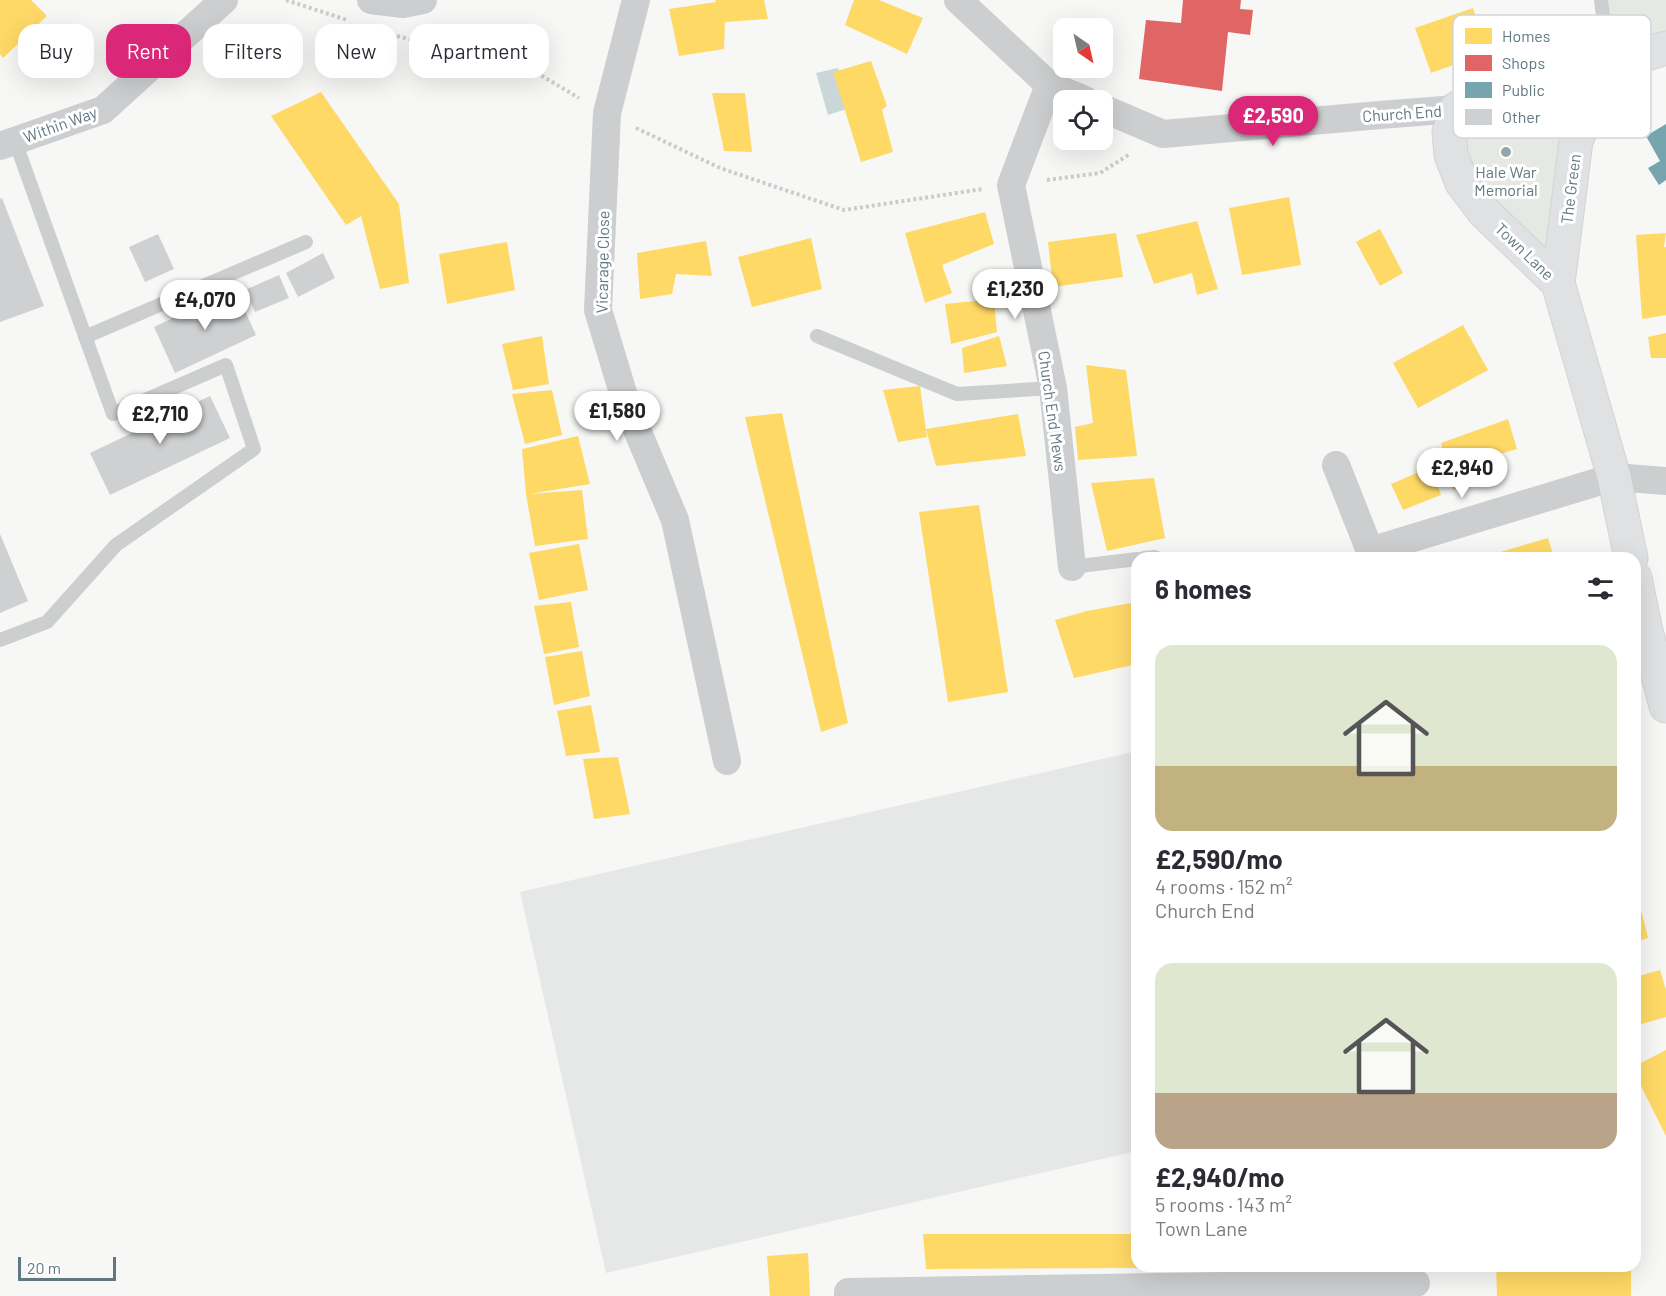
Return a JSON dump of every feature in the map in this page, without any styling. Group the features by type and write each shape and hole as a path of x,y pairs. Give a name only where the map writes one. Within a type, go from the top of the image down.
{"street":[{"name":"Within Way","path":"8,144 103,110 224,0"},
{"path":"371,0 403,4 423,0"},
{"name":"Vicarage Close","path":"636,0 607,113 598,310 627,406 675,520 727,761"},
{"path":"958,0 1049,85 1061,90"},
{"path":"1651,53 1666,48"},
{"path":"1011,184 1049,85"},
{"name":"Church End","path":"1113,113 1163,134 1453,110"},
{"name":"Town Lane","path":"1453,119 1449,132 1451,155 1462,183 1484,212 1558,283 1614,477 1630,552"},
{"name":"The Green","path":"1558,283 1577,138"},
{"name":"Church End Mews","path":"1011,184 1053,388 1072,567"},
{"path":"1336,465 1371,552"},
{"path":"1378,552 1614,477 1666,481"},
{"path":"1641,607 1666,703"},
{"path":"848,1296 848,1292 1416,1282"}],"lane":[{"path":"1601,0 1603,15"},
{"path":"0,640 47,622 116,545 254,449 226,365 112,414 85,337 8,144"},
{"path":"85,337 306,242"},
{"path":"817,336 957,394 1053,388"},
{"path":"1072,567 1131,560"}],"path":[{"path":"286,0 348,21"},
{"path":"397,36 537,74 607,113 720,168 844,210 1011,184 1100,173 1163,134"}],"shaded area":[{"path":"1601,0 1666,0 1666,48 1651,53 1651,15 1603,15"},
{"path":"838,68 850,108 828,115 816,73"},
{"path":"1458,138 1592,138 1558,283 1462,183"},
{"path":"1131,752 1131,1152 606,1273 520,892"}],"building: Homes":[{"path":"0,0 31,0 47,16 39,24 18,24 18,44 3,58 0,54"},
{"path":"715,0 764,0 768,19 725,22 724,49 679,56 669,9 716,2"},
{"path":"854,0 879,0 923,18 907,54 845,25"},
{"path":"1473,8 1475,15 1453,15 1453,65 1431,73 1415,28"},
{"path":"871,61 887,106 882,110 893,152 861,162 833,72"},
{"path":"321,92 399,204 409,283 380,289 361,216 346,225 271,116"},
{"path":"712,93 745,93 752,152 724,151"},
{"path":"1289,197 1301,265 1242,275 1229,208"},
{"path":"985,212 994,244 942,265 952,293 925,303 905,233"},
{"path":"1197,221 1218,289 1197,295 1192,273 1154,284 1136,235"},
{"path":"1380,229 1403,273 1380,286 1356,242"},
{"path":"1116,233 1123,277 1053,287 1048,242"},
{"path":"1666,233 1664,247 1666,247 1666,315 1642,319 1636,235"},
{"path":"811,238 822,289 752,307 738,257"},
{"path":"706,241 712,276 676,274 672,294 640,299 637,253"},
{"path":"507,242 515,290 447,304 439,254"},
{"path":"994,299 997,332 951,344 945,304"},
{"path":"1463,325 1488,370 1418,408 1393,363"},
{"path":"1666,333 1666,358 1651,358 1648,337"},
{"path":"542,336 549,384 513,390 502,344"},
{"path":"999,336 1007,366 964,373 962,348"},
{"path":"1086,365 1126,370 1137,456 1078,460 1075,427 1093,423"},
{"path":"920,386 927,437 898,442 883,390"},
{"path":"552,390 562,435 525,444 512,394"},
{"path":"782,413 848,723 821,732 745,417"},
{"path":"1018,414 1026,456 936,466 926,429"},
{"path":"1508,419 1517,449 1469,463 1475,482 1453,490 1441,443"},
{"path":"578,436 590,484 529,494 582,490 588,539 535,546 526,494 522,449"},
{"path":"1431,467 1441,495 1403,510 1391,484"},
{"path":"1154,478 1165,538 1107,551 1091,483"},
{"path":"979,505 1008,692 948,702 919,512"},
{"path":"1548,538 1552,552 1500,552"},
{"path":"579,544 588,590 539,600 529,553"},
{"path":"571,602 579,647 544,654 534,606"},
{"path":"1131,603 1131,665 1074,678 1055,620 1087,611"},
{"path":"582,651 590,696 554,705 545,657"},
{"path":"591,705 600,752 566,756 557,711"},
{"path":"618,757 630,814 594,819 583,759"},
{"path":"1641,913 1648,938 1641,940"},
{"path":"1660,970 1666,990 1666,1017 1641,1024 1641,975"},
{"path":"1666,1050 1666,1136 1641,1086 1641,1063"},
{"path":"923,1234 1131,1234 1131,1268 926,1269"},
{"path":"808,1253 810,1296 770,1296 767,1256"},
{"path":"1496,1272 1631,1272 1631,1296 1497,1296"}],"building: Shops":[{"path":"1183,0 1241,0 1240,9 1253,10 1250,35 1228,32 1222,91 1139,79 1146,20 1181,23"}],"building: Public":[{"path":"1666,124 1666,180 1659,185 1648,168 1660,161 1647,138 1651,138 1651,133"}],"building: Other":[{"path":"2,198 44,306 0,322 0,199"},
{"path":"158,234 174,269 145,282 129,247"},
{"path":"323,253 335,278 298,297 286,273"},
{"path":"279,275 289,298 255,312 245,290"},
{"path":"235,289 256,335 175,373 154,327"},
{"path":"210,396 230,438 110,495 90,453"},
{"path":"0,534 28,601 0,613"}],"place":[{"name":"Hale War Memorial","path":"1506,152"}]}
